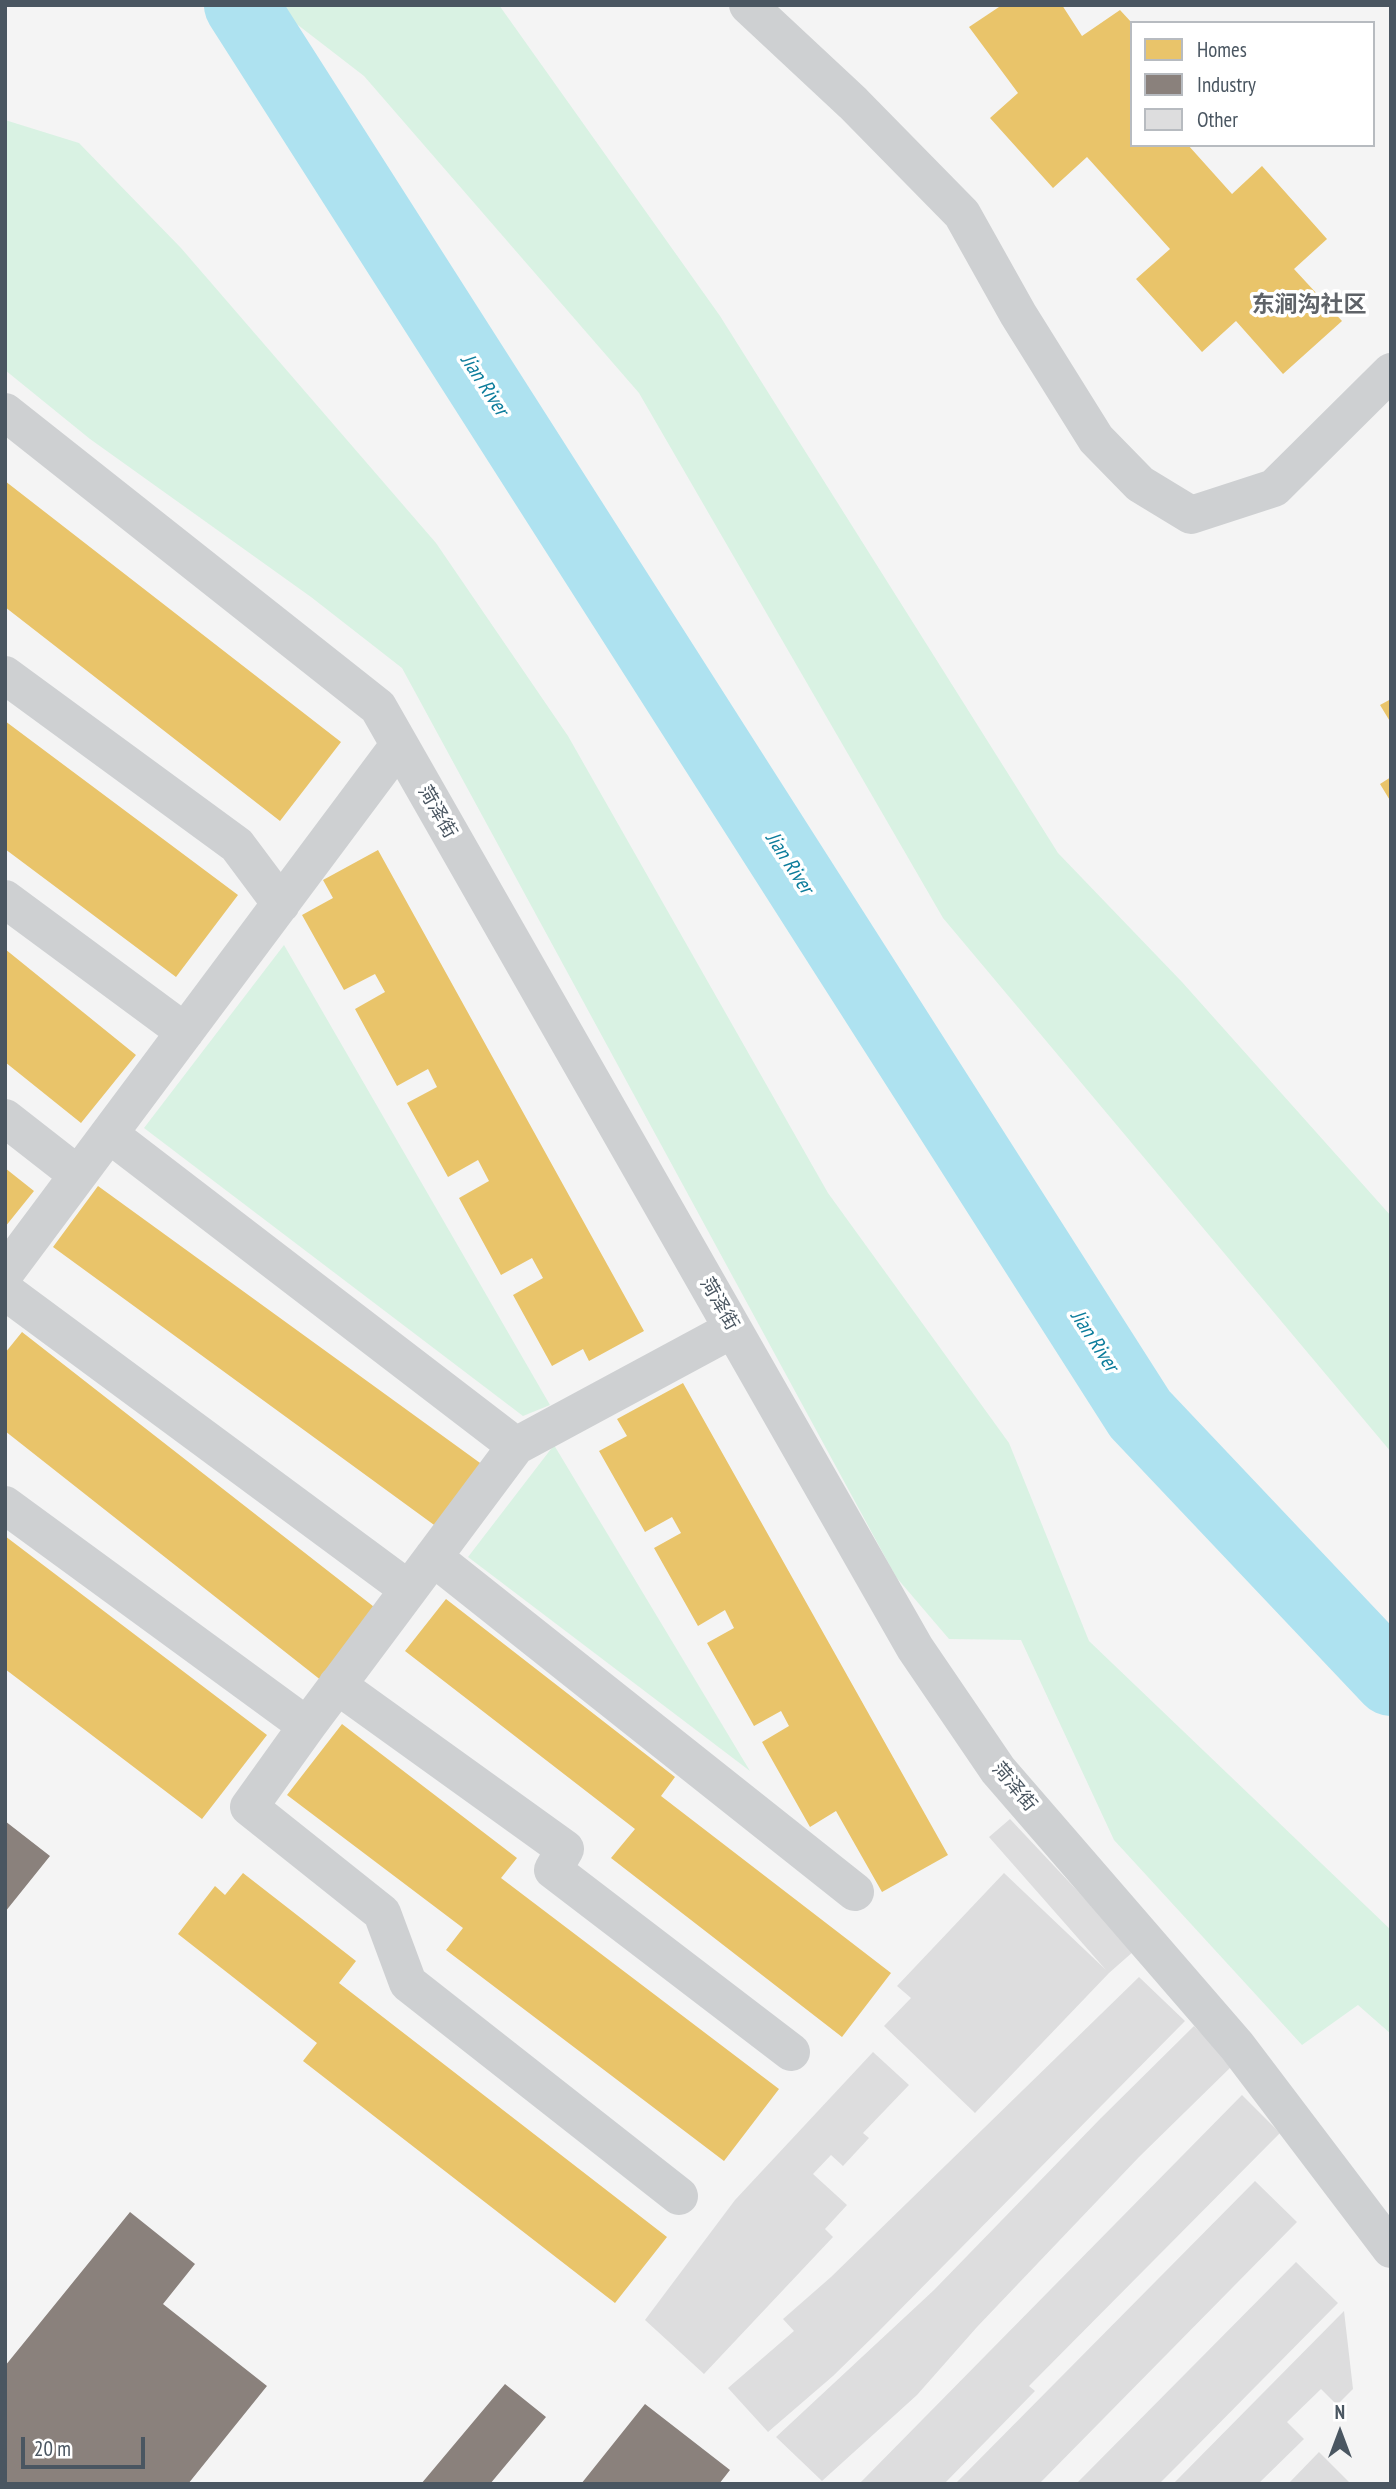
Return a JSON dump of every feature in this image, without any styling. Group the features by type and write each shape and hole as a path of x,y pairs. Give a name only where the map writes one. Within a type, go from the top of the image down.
{"street":[{"path":"748,5 853,103 962,214 1018,314 1096,439 1140,484 1191,515 1274,488 1391,372"},
{"name":"菏泽街","path":"5,412 378,707 915,1648 998,1770 1237,2046 1391,2249"},
{"path":"5,675 237,845 281,904"},
{"path":"5,1273 399,745"},
{"path":"5,899 185,1032"},
{"path":"5,1118 78,1175"},
{"path":"109,1133 516,1446"},
{"path":"5,1291 408,1589"},
{"path":"679,2196 408,1983 382,1913 249,1807 516,1446 733,1329"},
{"path":"5,1505 307,1726"},
{"path":"433,1557 855,1892"},
{"path":"337,1685 565,1849 553,1870 790,2052"}],"green space":[{"path":"272,5 499,5 720,316 1058,853 1182,982 1391,1216 1391,1452 943,918 639,393 364,76"},
{"path":"5,120 79,143 181,248 436,543 568,736 828,1193 1009,1443 1089,1641 1391,1930 1391,2034 1358,2005 1302,2045 1114,1840 1021,1640 949,1639 896,1577 402,668 311,597 90,439 5,370"},
{"path":"284,945 550,1405 523,1416 144,1128"},
{"path":"554,1445 750,1771 468,1557"}],"building: Homes":[{"path":"1002,5 1062,5 1082,36 1120,10 1130,21 1130,147 1190,147 1232,194 1262,166 1327,239 1294,269 1342,321 1283,374 1236,321 1202,352 1136,279 1170,249 1087,157 1053,188 990,118 1018,93 969,27"},
{"path":"5,481 341,742 280,821 5,607"},
{"path":"1391,699 1391,723 1380,705"},
{"path":"5,721 238,895 176,977 5,849"},
{"path":"1391,777 1391,802 1380,784"},
{"path":"378,850 644,1331 589,1361 583,1349 552,1366 513,1295 543,1278 532,1258 501,1275 459,1198 489,1181 478,1160 448,1177 407,1103 437,1087 428,1069 397,1086 355,1009 385,992 375,974 344,990 302,915 333,898 323,880"},
{"path":"5,949 136,1055 81,1123 5,1062"},
{"path":"5,1168 34,1191 5,1227"},
{"path":"98,1186 487,1468 441,1530 53,1247"},
{"path":"22,1332 378,1610 322,1681 5,1431 5,1353"},
{"path":"683,1383 948,1855 882,1892 836,1811 810,1827 762,1742 789,1726 781,1711 754,1726 707,1643 734,1628 725,1610 698,1626 654,1548 681,1533 672,1517 645,1532 599,1451 627,1436 617,1419"},
{"path":"5,1536 267,1735 202,1819 5,1669"},
{"path":"446,1599 675,1777 661,1796 891,1973 842,2037 611,1858 635,1829 405,1651"},
{"path":"342,1724 517,1858 501,1878 779,2089 724,2161 446,1950 463,1928 287,1795"},
{"path":"243,1873 356,1961 339,1983 667,2237 615,2303 303,2061 317,2043 178,1934 215,1886 225,1895"}],"building: Industry":[{"path":"5,1821 50,1856 5,1912"},
{"path":"130,2212 195,2264 163,2304 267,2386 188,2484 5,2484 5,2366"},
{"path":"505,2384 546,2417 490,2484 421,2484"},
{"path":"645,2404 730,2470 719,2484 581,2484"}],"building: Other":[{"path":"1010,1819 1134,1951 1109,1973 975,2113 884,2026 911,1998 897,1986 1004,1873 1106,1970 989,1837"},
{"path":"1139,1977 1185,2021 878,2332 833,2376 768,2432 728,2388 794,2331 783,2319 831,2277"},
{"path":"1194,2026 1233,2065 1139,2157 977,2327 917,2395 822,2481 776,2437 934,2290"},
{"path":"873,2052 909,2085 863,2133 869,2138 843,2166 831,2155 813,2174 847,2205 825,2229 833,2237 704,2374 645,2320 735,2200"},
{"path":"1242,2095 1280,2133 1029,2386 1035,2391 944,2484 859,2484"},
{"path":"1255,2181 1297,2222 1039,2484 955,2484"},
{"path":"1296,2262 1338,2303 1183,2460 1159,2484 1076,2484"},
{"path":"1344,2311 1353,2389 1337,2405 1321,2389 1287,2422 1304,2439 1258,2484 1173,2484"},
{"path":"1319,2452 1348,2484 1288,2484"}],"waterway":[{"name":"Jian River","path":"241,5 1140,1414 1391,1679"}],"district":[{"name":"东涧沟社区","path":"1309,305"}]}
